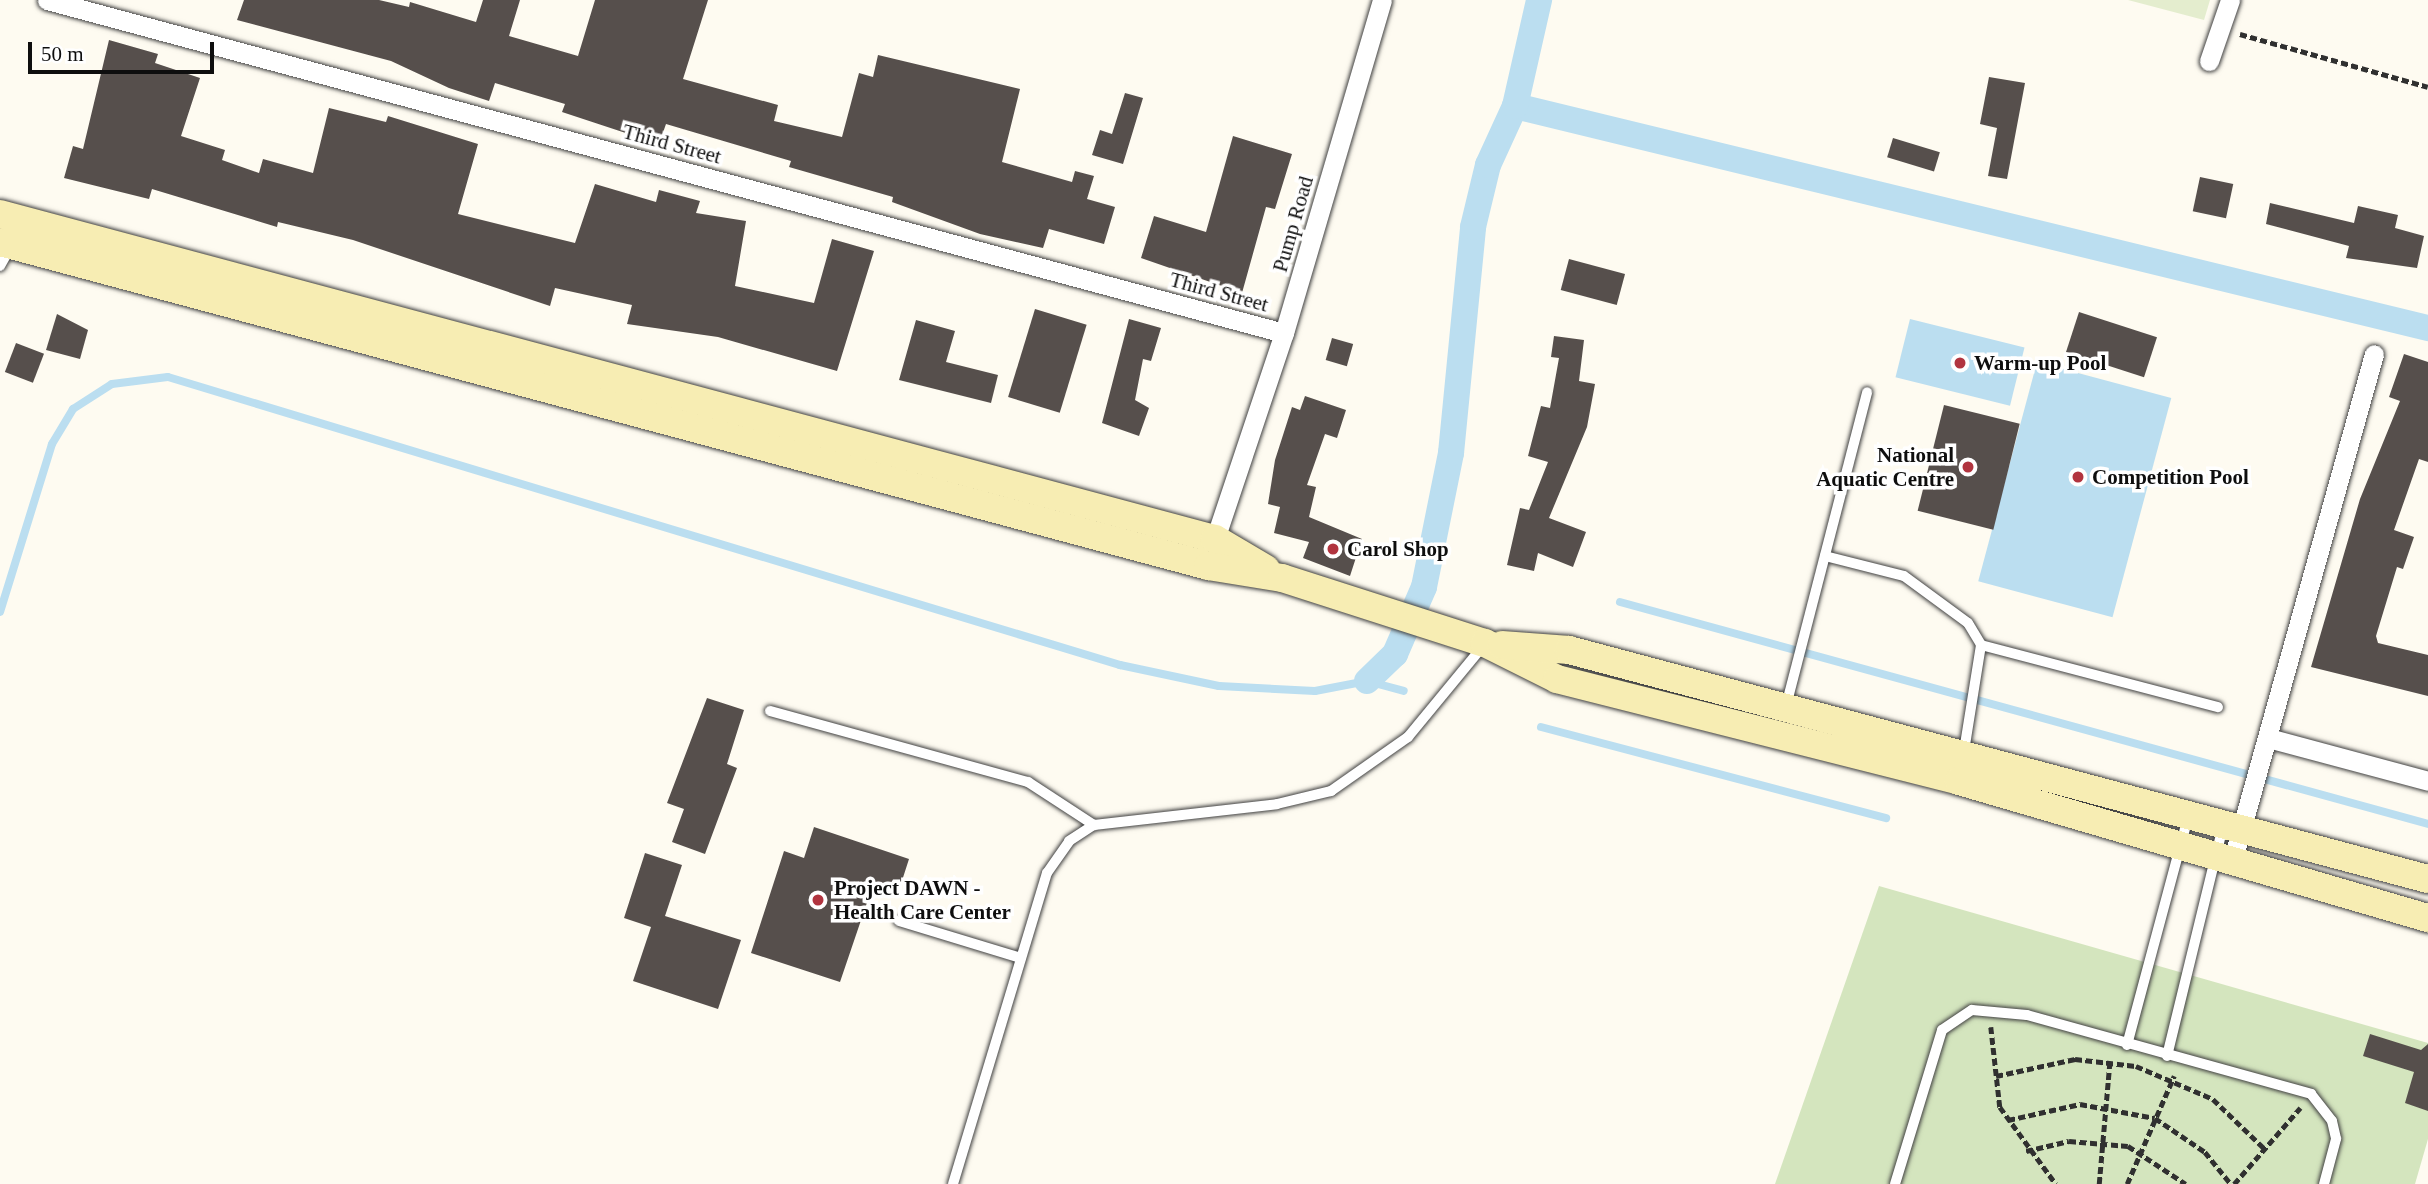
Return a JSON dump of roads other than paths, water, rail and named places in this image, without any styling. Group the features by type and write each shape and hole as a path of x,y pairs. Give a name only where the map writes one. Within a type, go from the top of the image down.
{"main road":[{"path":"0,214 1215,539 1290,581"},
{"path":"4,251 1208,566 1290,581 1476,640 1557,679 2181,842 2428,918"},
{"path":"1476,640 1569,650 1787,697 2190,814 2238,820 2428,879"}],"street":[{"name":"Third Street","path":"47,0 80,4 1284,333"},
{"name":"Pump Road","path":"1215,539 1284,333 1382,0"},
{"path":"2209,61 2230,0"},
{"path":"2225,856 2268,738 2374,354"},
{"path":"2268,738 2428,781"}],"lane":[{"path":"1787,697 1867,392"},
{"path":"1825,556 1904,576 1968,623 1981,645 1979,672 1965,748"},
{"path":"953,1184 1047,873 1069,841 1094,825 1277,804 1331,791 1408,737 1476,640"},
{"path":"1981,645 2218,707"},
{"path":"770,711 1028,782 1094,825"},
{"path":"2127,1045 2190,814"},
{"path":"2167,1056 2225,856"},
{"path":"899,921 1021,958"},
{"path":"1895,1184 1942,1030 1972,1010 2027,1015 2180,1060 2311,1094 2332,1121 2336,1139 2324,1184"}],"water":[{"name":"Warm-up Pool","path":"1910,319 2024,348 2010,406 1895,377"},
{"name":"Competition Pool","path":"2037,362 2171,398 2113,617 1978,581"}],"waterway":[{"path":"1367,681 1395,654 1424,587 1451,453 1473,227 1488,165 1515,106 1539,0"},
{"path":"1515,106 2428,328"},
{"path":"0,612 52,444 73,409 112,384 168,377 1120,665 1219,686 1315,691 1367,681 1404,691"},
{"path":"1620,602 2428,824"},
{"path":"1541,727 1886,818"}],"place":[{"name":"Warm-up Pool","path":"1960,363"},
{"name":"National Aquatic Centre","path":"1968,467"},
{"name":"Competition Pool","path":"2078,477"},
{"name":"Carol Shop","path":"1333,549"},
{"name":"Project DAWN - Health Care Center","path":"818,900"}]}
